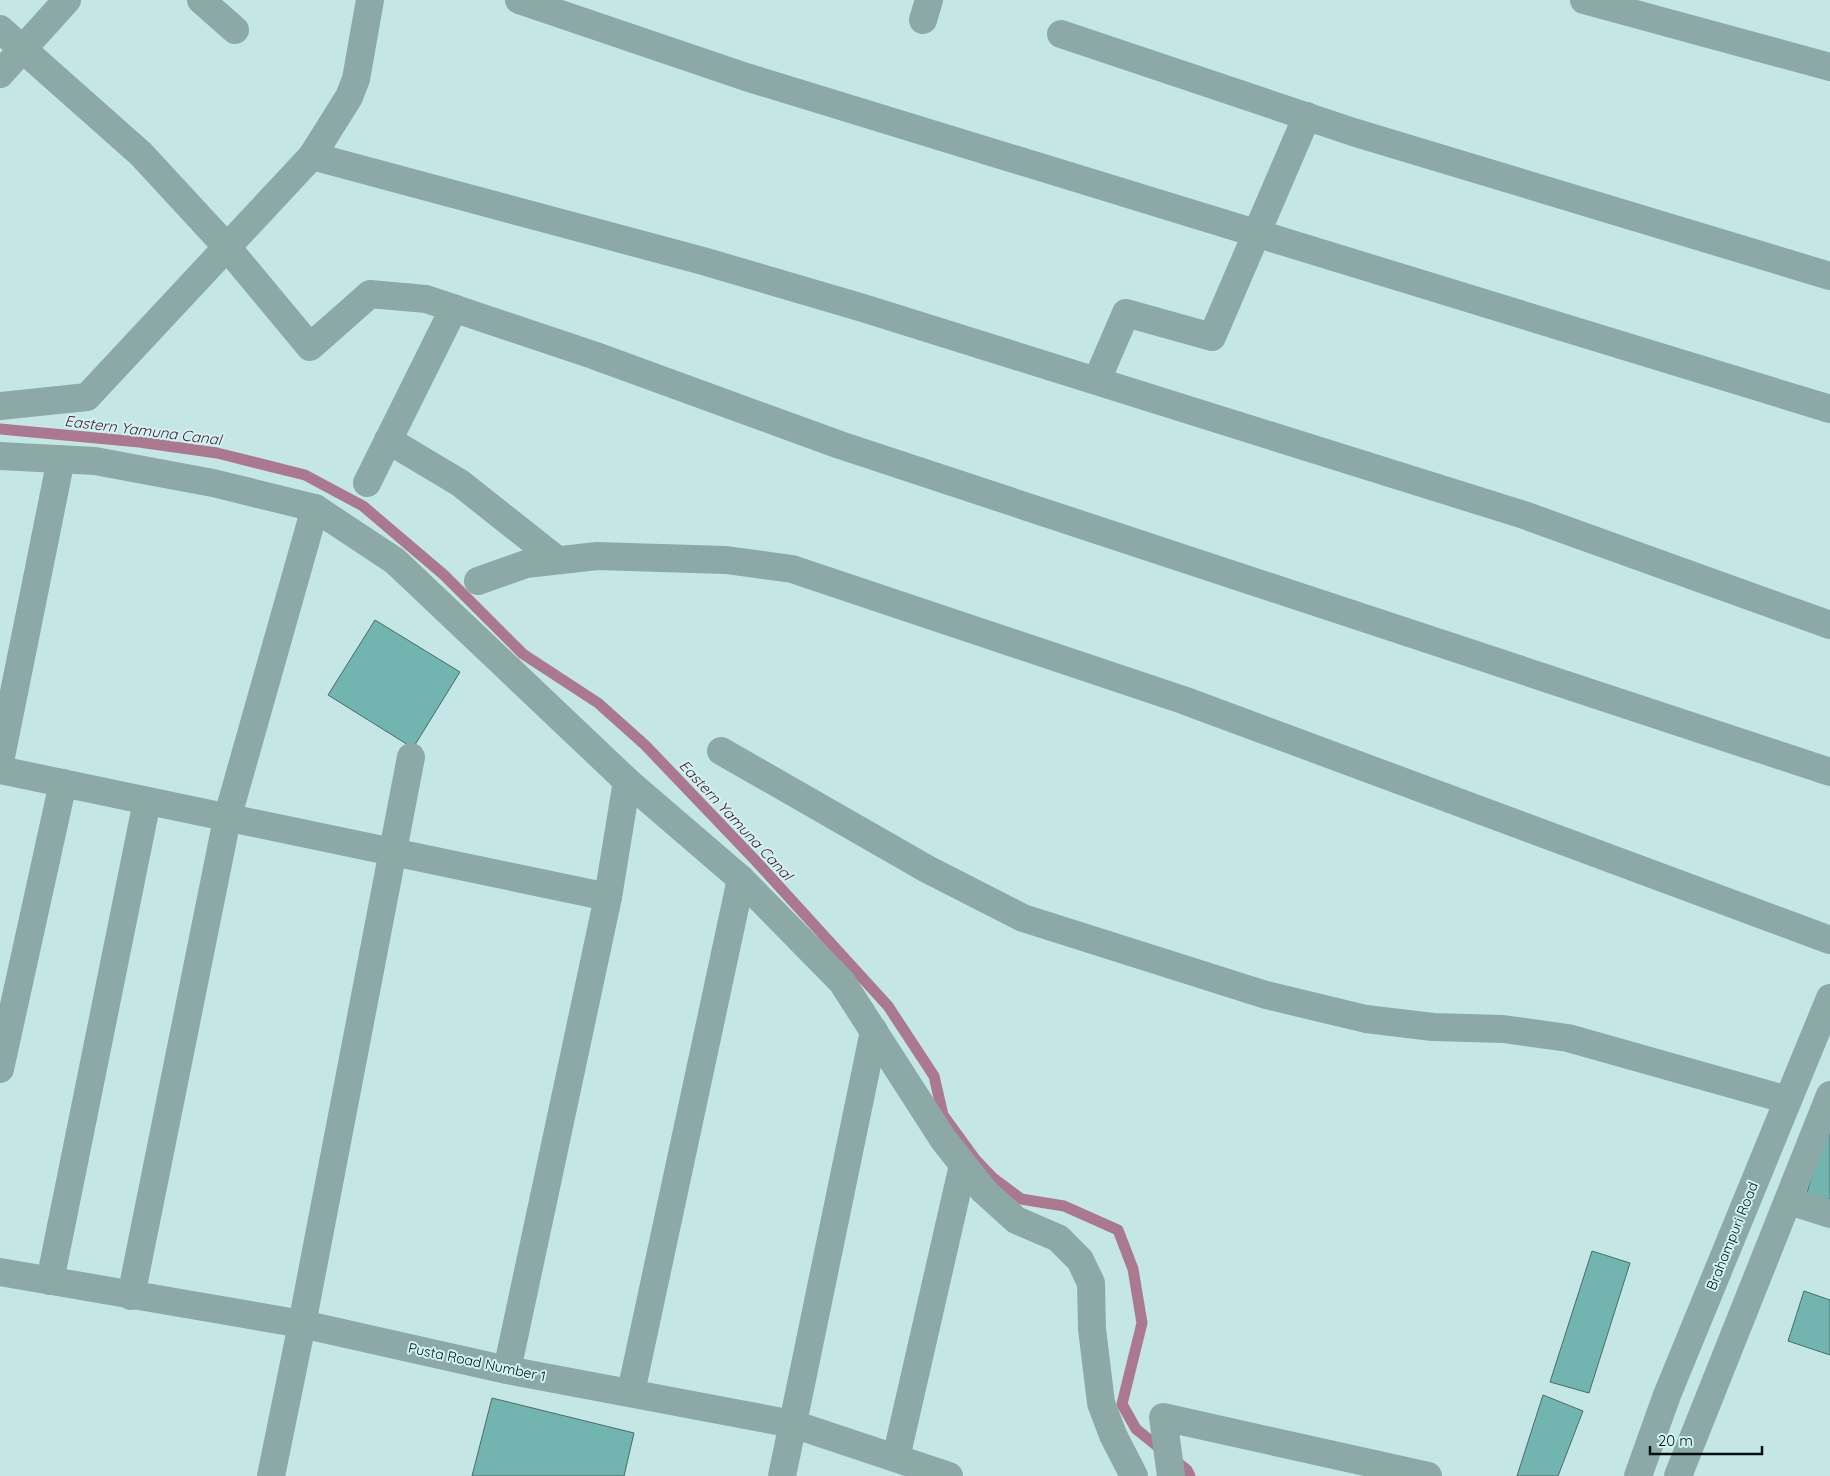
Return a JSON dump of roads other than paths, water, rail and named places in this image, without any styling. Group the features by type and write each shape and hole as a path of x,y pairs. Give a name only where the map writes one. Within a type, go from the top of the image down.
{"street":[{"path":"0,74 67,0"},
{"path":"201,0 235,30"},
{"path":"0,406 88,397 226,246 312,156 349,98 356,79 370,0"},
{"path":"519,0 746,77 1830,409"},
{"path":"1584,0 1830,67"},
{"path":"0,29 141,154 226,246 310,347 370,294 426,299 593,355 859,451 1830,772"},
{"path":"1061,34 1307,116 1830,276"},
{"path":"1097,380 1126,312 1212,337 1307,116"},
{"path":"312,156 703,261 1097,380 1524,515 1830,625"},
{"path":"367,483 454,308"},
{"path":"388,440 460,483 556,559"},
{"path":"0,456 95,461 213,483 315,508 395,561 627,781 741,879 842,982 943,1139 984,1192 1016,1220 1058,1238 1080,1260 1091,1283 1092,1329 1101,1403 1113,1435 1134,1476"},
{"path":"0,762 61,459"},
{"path":"132,1296 227,819 315,508"},
{"path":"478,581 526,564 556,559 596,556 726,560 792,569 1182,700 1830,940"},
{"path":"721,751 927,869 1023,918 1266,995 1366,1019 1433,1027 1503,1029 1568,1038 1788,1100"},
{"path":"270,1476 302,1324 411,757"},
{"path":"0,770 392,854 608,897"},
{"path":"508,1370 608,897 627,781"},
{"path":"0,1069 63,783"},
{"path":"50,1281 147,801"},
{"path":"631,1392 741,879"},
{"name":"Brahampuri Road","path":"1638,1476 1667,1395 1830,998"},
{"path":"782,1476 874,1031"},
{"path":"1678,1476 1829,1102"},
{"path":"896,1458 963,1165"},
{"path":"1789,1202 1830,1214"},
{"name":"Pusta Road Number 1","path":"0,1272 302,1324 508,1370 793,1424 949,1476"},
{"path":"1171,1476 1163,1417 1428,1476"}],"waterway":[{"name":"Eastern Yamuna Canal","path":"0,429 139,442 217,453 305,475 363,506 444,575 523,654 598,703 645,745 755,860 888,1006 934,1076 943,1115 975,1159 993,1178 1021,1199 1064,1206 1118,1230 1133,1269 1142,1323 1122,1404 1136,1429 1187,1470 1190,1476"}]}
